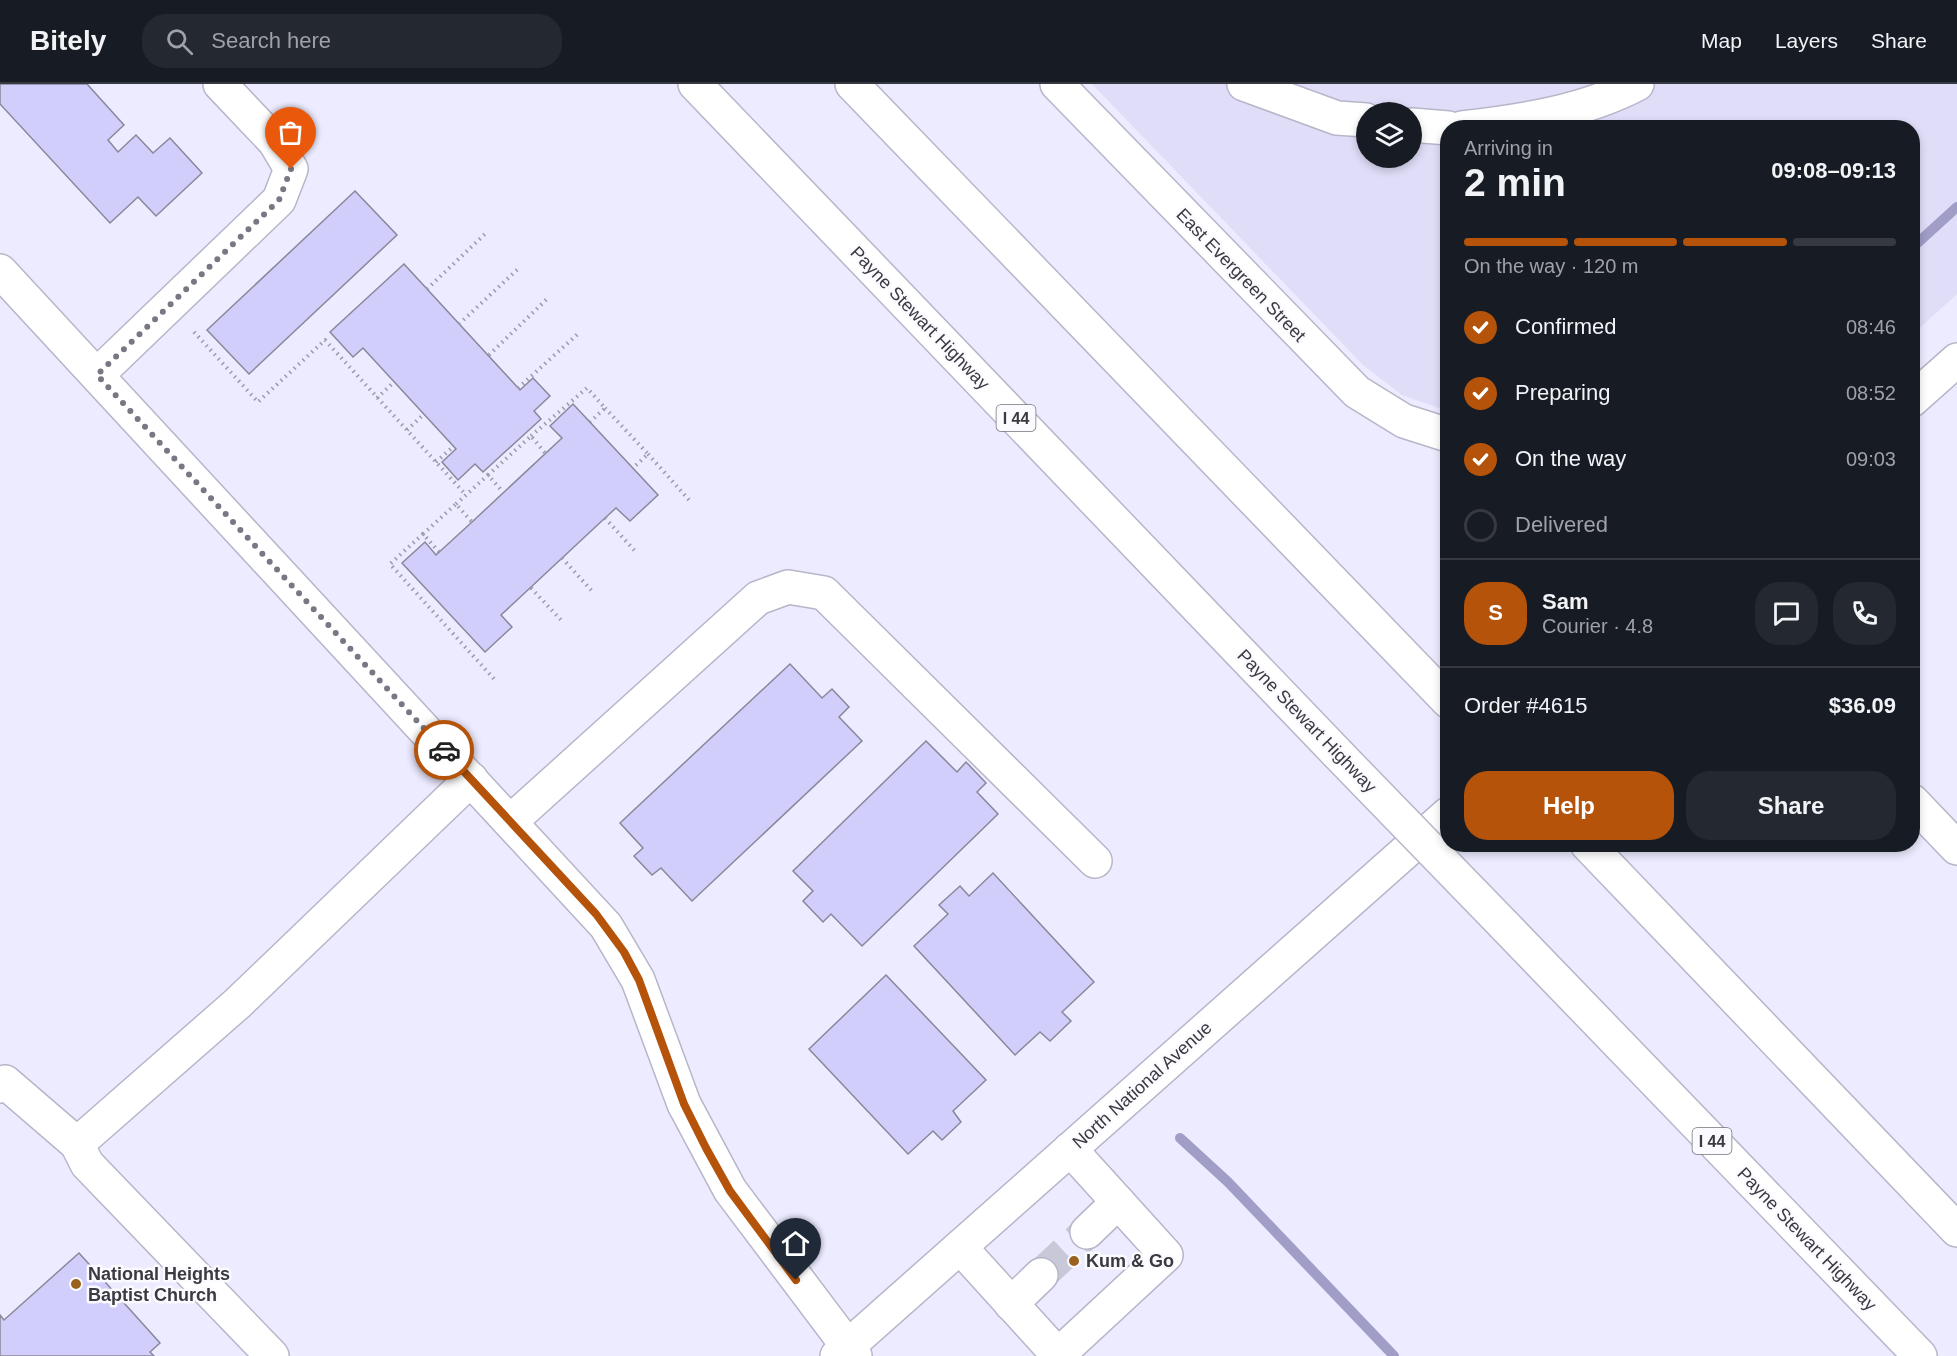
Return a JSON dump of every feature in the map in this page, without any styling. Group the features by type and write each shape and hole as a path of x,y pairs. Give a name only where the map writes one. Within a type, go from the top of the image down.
{"main road":[{"path":"97,375 279,200 291,169 275,141 220,84"},
{"name":"Payne Stewart Highway","path":"695,84 1920,1356"},
{"path":"852,84 1440,693"},
{"name":"East Evergreen Street","path":"1057,84 1350,386 1379,408 1404,421 1440,432"},
{"path":"1244,84 1336,117 1356,119"},
{"path":"1532,120 1616,95 1637,84"},
{"path":"1422,126 1440,127"},
{"path":"0,271 606,926 624,952 639,980 684,1104 710,1157 730,1191 846,1353"},
{"path":"1920,393 1957,360"},
{"path":"510,822 758,598 788,587 824,593 1095,861"},
{"path":"78,1144 238,1003 471,779"},
{"path":"1920,809 1957,848"},
{"name":"North National Avenue","path":"846,1353 960,1247 1440,821"},
{"path":"1594,852 1957,1230"},
{"path":"0,1086 5,1082 78,1144 87,1164 272,1356"},
{"path":"960,1247 1058,1355 1166,1255 1070,1149"},
{"path":"1087,1232 1118,1202"},
{"path":"1011,1304 1041,1275"}],"path":[{"path":"427,289 486,233"},
{"path":"459,324 519,268"},
{"path":"489,355 548,298"},
{"path":"169,305 258,402 325,340 466,495"},
{"path":"518,388 579,333"},
{"path":"377,398 394,382"},
{"path":"495,680 390,564 586,388 690,501"},
{"path":"590,422 605,408"},
{"path":"406,430 424,414"},
{"path":"531,436 545,453"},
{"path":"436,462 454,446"},
{"path":"633,468 648,454"},
{"path":"488,475 503,492"},
{"path":"456,504 472,522"},
{"path":"605,518 636,551"},
{"path":"423,534 439,552"},
{"path":"562,558 592,591"},
{"path":"531,588 561,620"}],"shaded area":[{"path":"1092,84 1957,84 1957,294 1920,328 1920,120 1440,120 1439,408 1402,395 1363,365"}],"building":[{"path":"0,84 87,84 124,125 108,140 118,152 136,135 153,153 170,138 202,173 156,216 138,197 110,223 0,104"},
{"path":"355,191 397,235 249,374 207,330"},
{"path":"404,264 520,390 533,378 550,396 534,411 541,419 483,472 475,464 458,480 442,462 456,449 363,348 353,357 330,332"},
{"path":"573,404 658,495 630,521 616,508 501,615 512,627 485,652 402,563 425,542 436,555 472,522 562,438 550,426"},
{"path":"790,664 822,698 832,689 849,707 839,717 862,741 692,901 661,868 652,875 634,856 643,848 620,823"},
{"path":"926,741 957,772 966,762 986,783 977,792 998,814 862,946 831,914 823,922 803,901 813,891 793,871"},
{"path":"993,873 1094,982 1062,1012 1071,1021 1050,1041 1040,1032 1015,1055 914,946 948,914 939,905 960,886 969,896"},
{"path":"886,975 986,1080 953,1111 961,1122 942,1140 933,1131 908,1154 809,1049"},
{"name":"National Heights Baptist Church","path":"79,1253 160,1343 150,1352 154,1356 0,1356 0,1315 4,1320"}],"waterway":[{"path":"1920,241 1957,207"},
{"path":"1180,1138 1228,1182 1394,1356"}],"tunnel":[{"path":"1041,1275 1087,1232"}],"way so far":[{"path":"291,169 279,200 97,375 444,750"}],"place":[{"name":"Kum & Go","path":"1074,1261"},
{"name":"National Heights Baptist Church","path":"76,1284"}],"route":[{"path":"444,750 596,914 624,952 639,980 684,1104 706,1148 730,1191 796,1280"}]}
